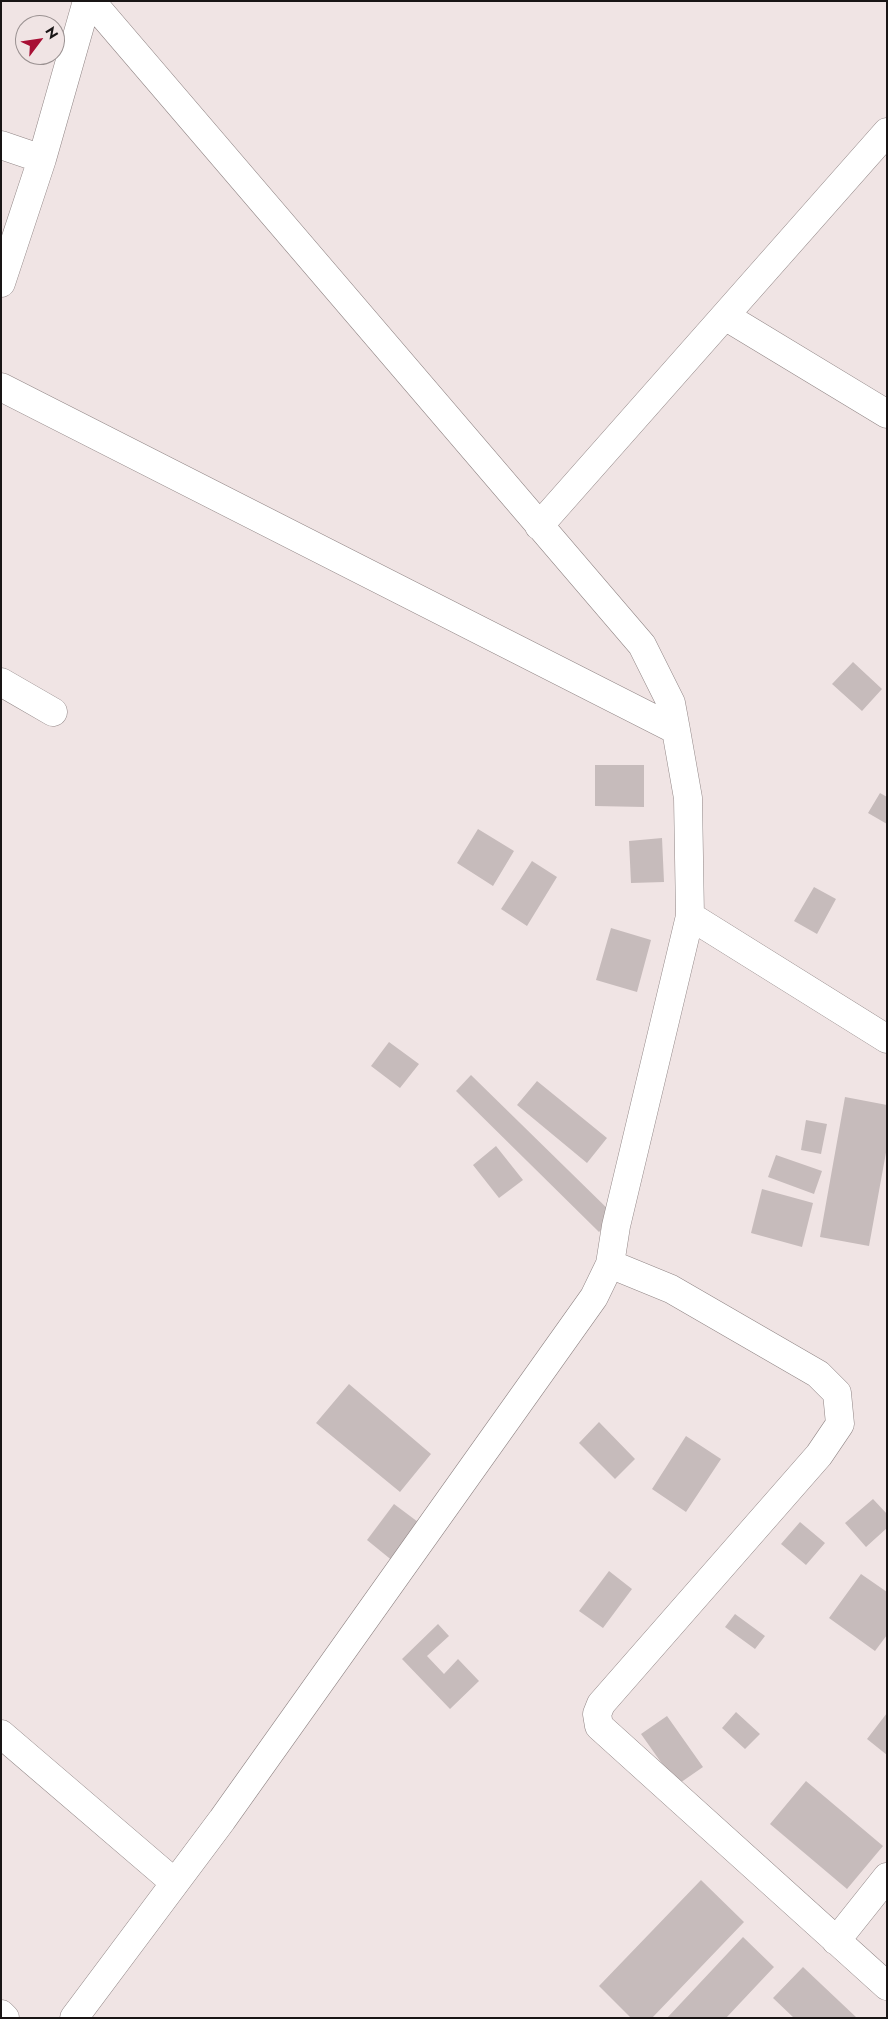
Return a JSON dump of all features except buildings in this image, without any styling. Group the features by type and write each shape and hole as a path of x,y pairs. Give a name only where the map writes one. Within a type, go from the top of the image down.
{"street":[{"path":"1,283 42,160 89,1"},
{"path":"74,2018 222,1820 594,1297 610,1264 616,1226 690,916 688,798 676,730 671,703 642,645 89,1"},
{"path":"539,526 887,132"},
{"path":"1,145 42,160"},
{"path":"725,316 887,414"},
{"path":"1,387 676,730"},
{"path":"1,682 53,712"},
{"path":"690,916 887,1039"},
{"path":"610,1264 671,1289 818,1374 838,1393 840,1424 819,1455 601,1704 597,1714 599,1726 887,1986"},
{"path":"1,1734 175,1883"},
{"path":"836,1941 887,1877"},
{"path":"1,2014 5,2018"}]}
